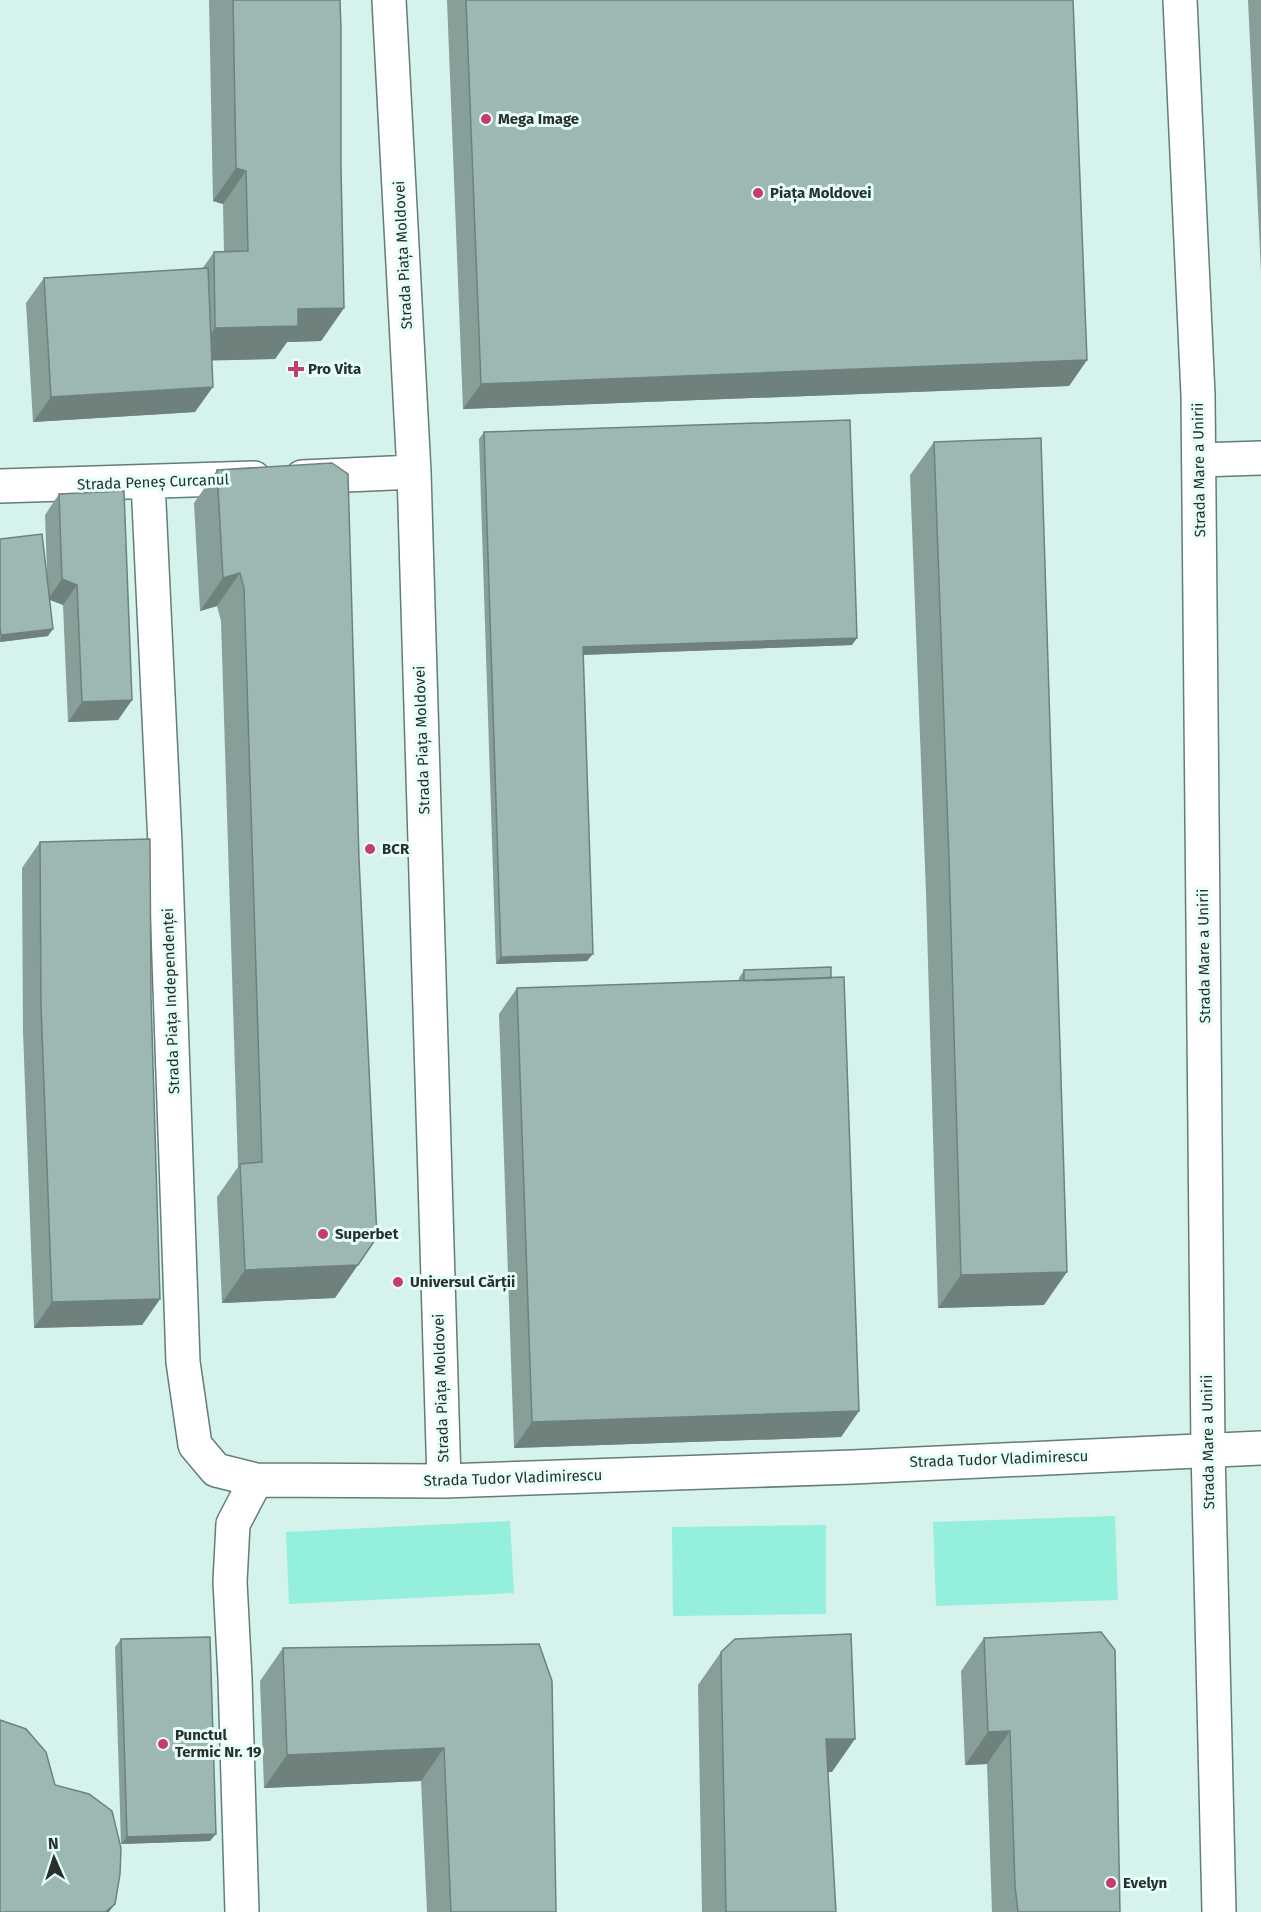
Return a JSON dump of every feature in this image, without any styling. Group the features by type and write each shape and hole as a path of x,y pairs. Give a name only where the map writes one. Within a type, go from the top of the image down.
{"street":[{"name":"Strada Piața Moldovei","path":"389,0 414,472 444,1481"},
{"name":"Strada Mare a Unirii","path":"1180,0 1197,354 1208,1450 1219,1912"},
{"path":"1199,460 1261,458"},
{"name":"Strada Peneș Curcanul","path":"0,486 414,472"},
{"name":"Strada Piața Independenței","path":"148,482 165,844 183,1362 195,1445 216,1470 256,1480"},
{"name":"Strada Tudor Vladimirescu","path":"256,1480 444,1481 853,1467 1261,1448"},
{"path":"242,1912 230,1582 233,1524 256,1480"}],"green space":[{"path":"1115,1516 1118,1600 936,1606 933,1522"},
{"path":"510,1521 514,1593 289,1604 286,1532"},
{"path":"826,1525 826,1614 673,1616 672,1527"}],"building":[{"path":"233,0 340,0 344,308 298,309 298,326 215,328 214,252 248,251 246,171 236,168"},
{"name":"Piața Moldovei","path":"466,0 1073,0 1087,360 481,384"},
{"path":"208,268 213,387 51,397 44,278"},
{"path":"850,420 857,638 583,647 593,954 501,957 484,432"},
{"path":"1041,438 1067,1272 961,1275 934,442"},
{"path":"332,463 348,474 359,859 377,1237 358,1265 245,1270 240,1164 262,1162 244,588 240,573 223,578 217,470"},
{"path":"124,491 132,700 82,702 77,585 62,579 59,494"},
{"path":"42,534 53,629 1,635 0,539"},
{"path":"150,839 151,998 160,1299 52,1302 41,1005 40,842"},
{"path":"831,967 831,978 744,981 744,970"},
{"path":"844,977 859,1411 532,1422 517,988"},
{"path":"1101,1632 1115,1650 1120,1912 1018,1912 1015,1886 1010,1731 988,1732 984,1638"},
{"path":"851,1634 855,1739 826,1739 836,1912 726,1912 721,1652 735,1639"},
{"name":"Punctul Termic Nr. 19","path":"210,1637 216,1834 127,1837 121,1639"},
{"path":"539,1644 552,1681 556,1912 451,1912 444,1748 287,1755 283,1648"},
{"path":"0,1720 26,1729 46,1752 55,1785 89,1794 112,1811 121,1848 120,1874 115,1904 105,1912 0,1912"}],"place":[{"name":"Mega Image","path":"486,119"},
{"name":"Piața Moldovei","path":"758,193"},
{"name":"Pro Vita","path":"296,369"},
{"name":"BCR","path":"370,849"},
{"name":"Superbet","path":"323,1234"},
{"name":"Universul Cărții","path":"398,1282"},
{"name":"Punctul Termic Nr. 19","path":"163,1744"},
{"name":"Evelyn","path":"1111,1883"}]}
